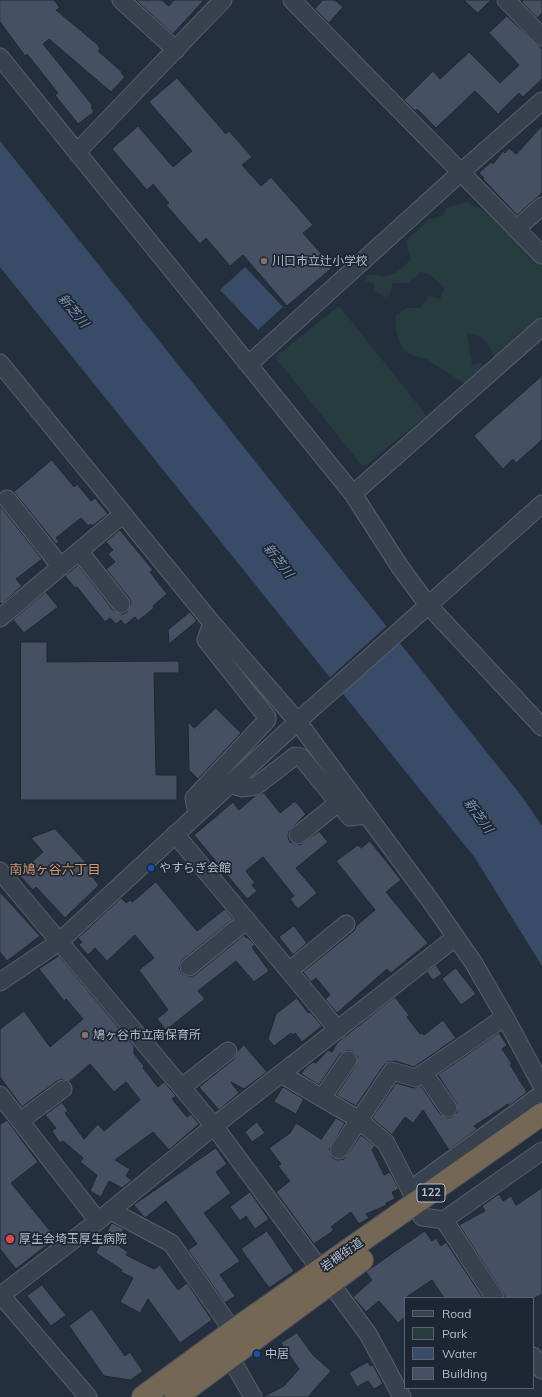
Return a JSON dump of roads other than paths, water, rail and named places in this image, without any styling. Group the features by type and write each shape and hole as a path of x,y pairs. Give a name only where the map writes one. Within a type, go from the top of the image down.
{"highway":[{"name":"岩槻街道","path":"176,1397 230,1357 416,1203 542,1114"},
{"name":"岩槻街道","path":"416,1203 542,1131"},
{"name":"岩槻街道","path":"143,1397 233,1331 325,1277"}],"street":[{"path":"121,0 176,50"},
{"path":"77,152 223,0"},
{"path":"292,0 542,255"},
{"path":"506,0 542,37"},
{"path":"0,57 353,494 425,607 542,727"},
{"path":"249,364 542,101"},
{"path":"516,229 542,206"},
{"path":"353,494 542,326"},
{"path":"0,363 212,623 302,717 366,815 456,937 505,1017 542,1086"},
{"path":"7,499 60,567"},
{"path":"0,982 59,942 302,717 542,504"},
{"path":"0,618 123,514"},
{"path":"79,551 121,604"},
{"path":"197,813 194,798 267,720 267,717 206,640 212,623"},
{"path":"230,784 242,788 256,786 295,756 301,757 350,818 366,815"},
{"path":"298,835 338,803"},
{"path":"175,834 338,1030"},
{"path":"0,871 214,1126 368,1334 402,1397"},
{"path":"190,967 247,920"},
{"path":"289,971 346,924"},
{"path":"88,1397 0,1295 105,1216 214,1126 456,937"},
{"path":"339,1150 392,1071 416,1078 505,1017"},
{"path":"182,1087 228,1051"},
{"path":"322,1098 348,1060"},
{"path":"424,1073 448,1108"},
{"path":"281,1074 358,1120 386,1143 416,1203 444,1220 494,1297"},
{"path":"20,1121 63,1089"},
{"path":"416,1203 542,1094"},
{"path":"0,1096 20,1121 105,1216 171,1243 233,1331"},
{"path":"444,1220 542,1151"},
{"path":"230,1357 254,1397"},
{"path":"534,1358 542,1370"}],"water":[{"name":"新芝川","path":"0,141 520,794 542,826 542,966 475,858 0,267"},
{"path":"245,267 283,307 258,330 220,290"}],"place":[{"name":"川口市立辻小学校","path":"264,261"},
{"name":"やすらぎ会館","path":"151,868"},
{"name":"鳩ヶ谷市立南保育所","path":"85,1035"},
{"name":"厚生会埼玉厚生病院","path":"10,1239"},
{"name":"中居","path":"257,1354"}],"district":[{"name":"南鳩ヶ谷六丁目","path":"55,870"}]}
